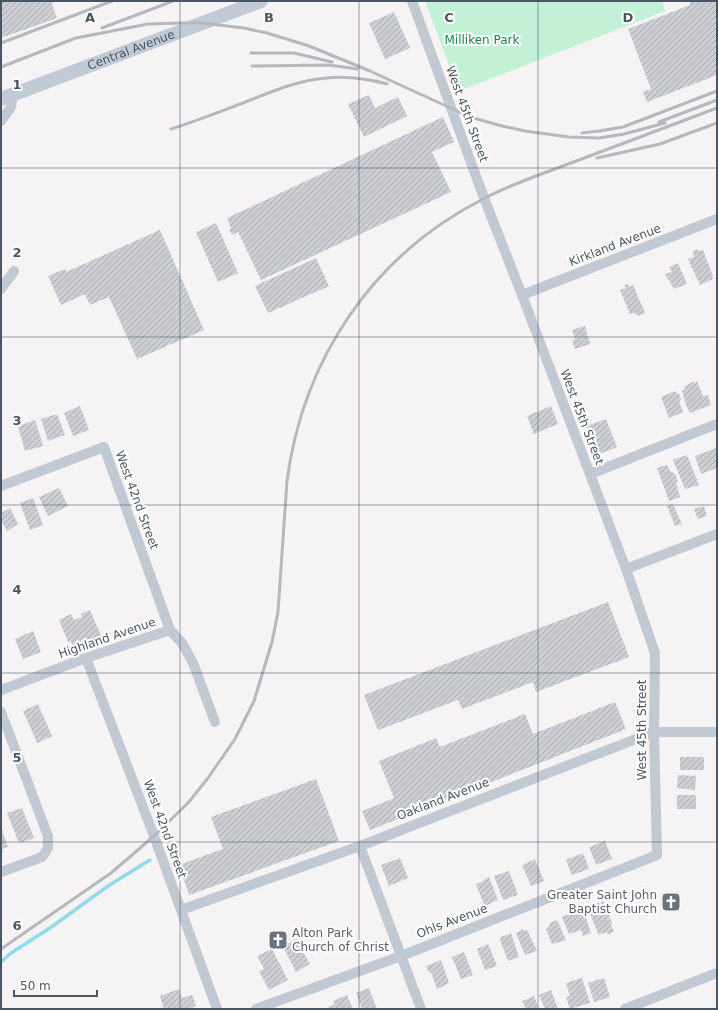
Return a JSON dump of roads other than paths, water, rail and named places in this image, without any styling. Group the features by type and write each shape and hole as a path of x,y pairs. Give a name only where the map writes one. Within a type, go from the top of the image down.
{"street":[{"name":"Central Avenue","path":"7,96 261,1"},
{"name":"West 45th Street","path":"412,1 484,198 626,569 655,653 654,732 657,855"},
{"path":"1,121 11,107 7,96"},
{"name":"Kirkland Avenue","path":"522,295 717,219"},
{"path":"1,289 14,271"},
{"path":"590,474 717,424"},
{"name":"West 42nd Street","path":"1,486 104,447 170,630"},
{"path":"626,569 717,534"},
{"name":"Highland Avenue","path":"1,690 86,658 170,630 182,643 193,663 215,722"},
{"name":"West 42nd Street","path":"86,658 182,910 217,1009"},
{"path":"1,712 48,836 48,848 42,857 1,872"},
{"name":"Oakland Avenue","path":"182,910 360,846 654,732 717,732"},
{"path":"360,846 421,1009"},
{"name":"Ohls Avenue","path":"256,1009 401,956 657,855"},
{"path":"625,1009 717,973"}],"waterway":[{"path":"1,962 11,953 50,928 108,886 150,860"}],"railway":[{"path":"1,43 112,1"},
{"path":"102,28 173,1"},
{"path":"1,67 76,38 148,24 201,23 244,28 267,33 309,46 370,71 470,117 525,131 569,137 599,138 624,134 665,123"},
{"path":"251,53 294,53 332,62"},
{"path":"252,66 329,65 357,69"},
{"path":"171,129 210,116 277,90 306,81 342,77 365,79 387,84"},
{"path":"582,133 623,127 717,91"},
{"path":"659,122 717,100"},
{"path":"1,949 111,873 154,836 188,803 208,778 235,739 254,701 272,642 278,612 287,481 296,436 309,393 327,353 350,315 377,281 408,250 444,222 483,199 527,180 717,108"},
{"path":"597,158 660,144 717,123"}],"place":[{"name":"Greater Saint John Baptist Church","path":"671,902"},
{"name":"Alton Park Church of Christ","path":"278,940"}],"park label":[{"name":"Milliken Park","path":"482,40"}]}
